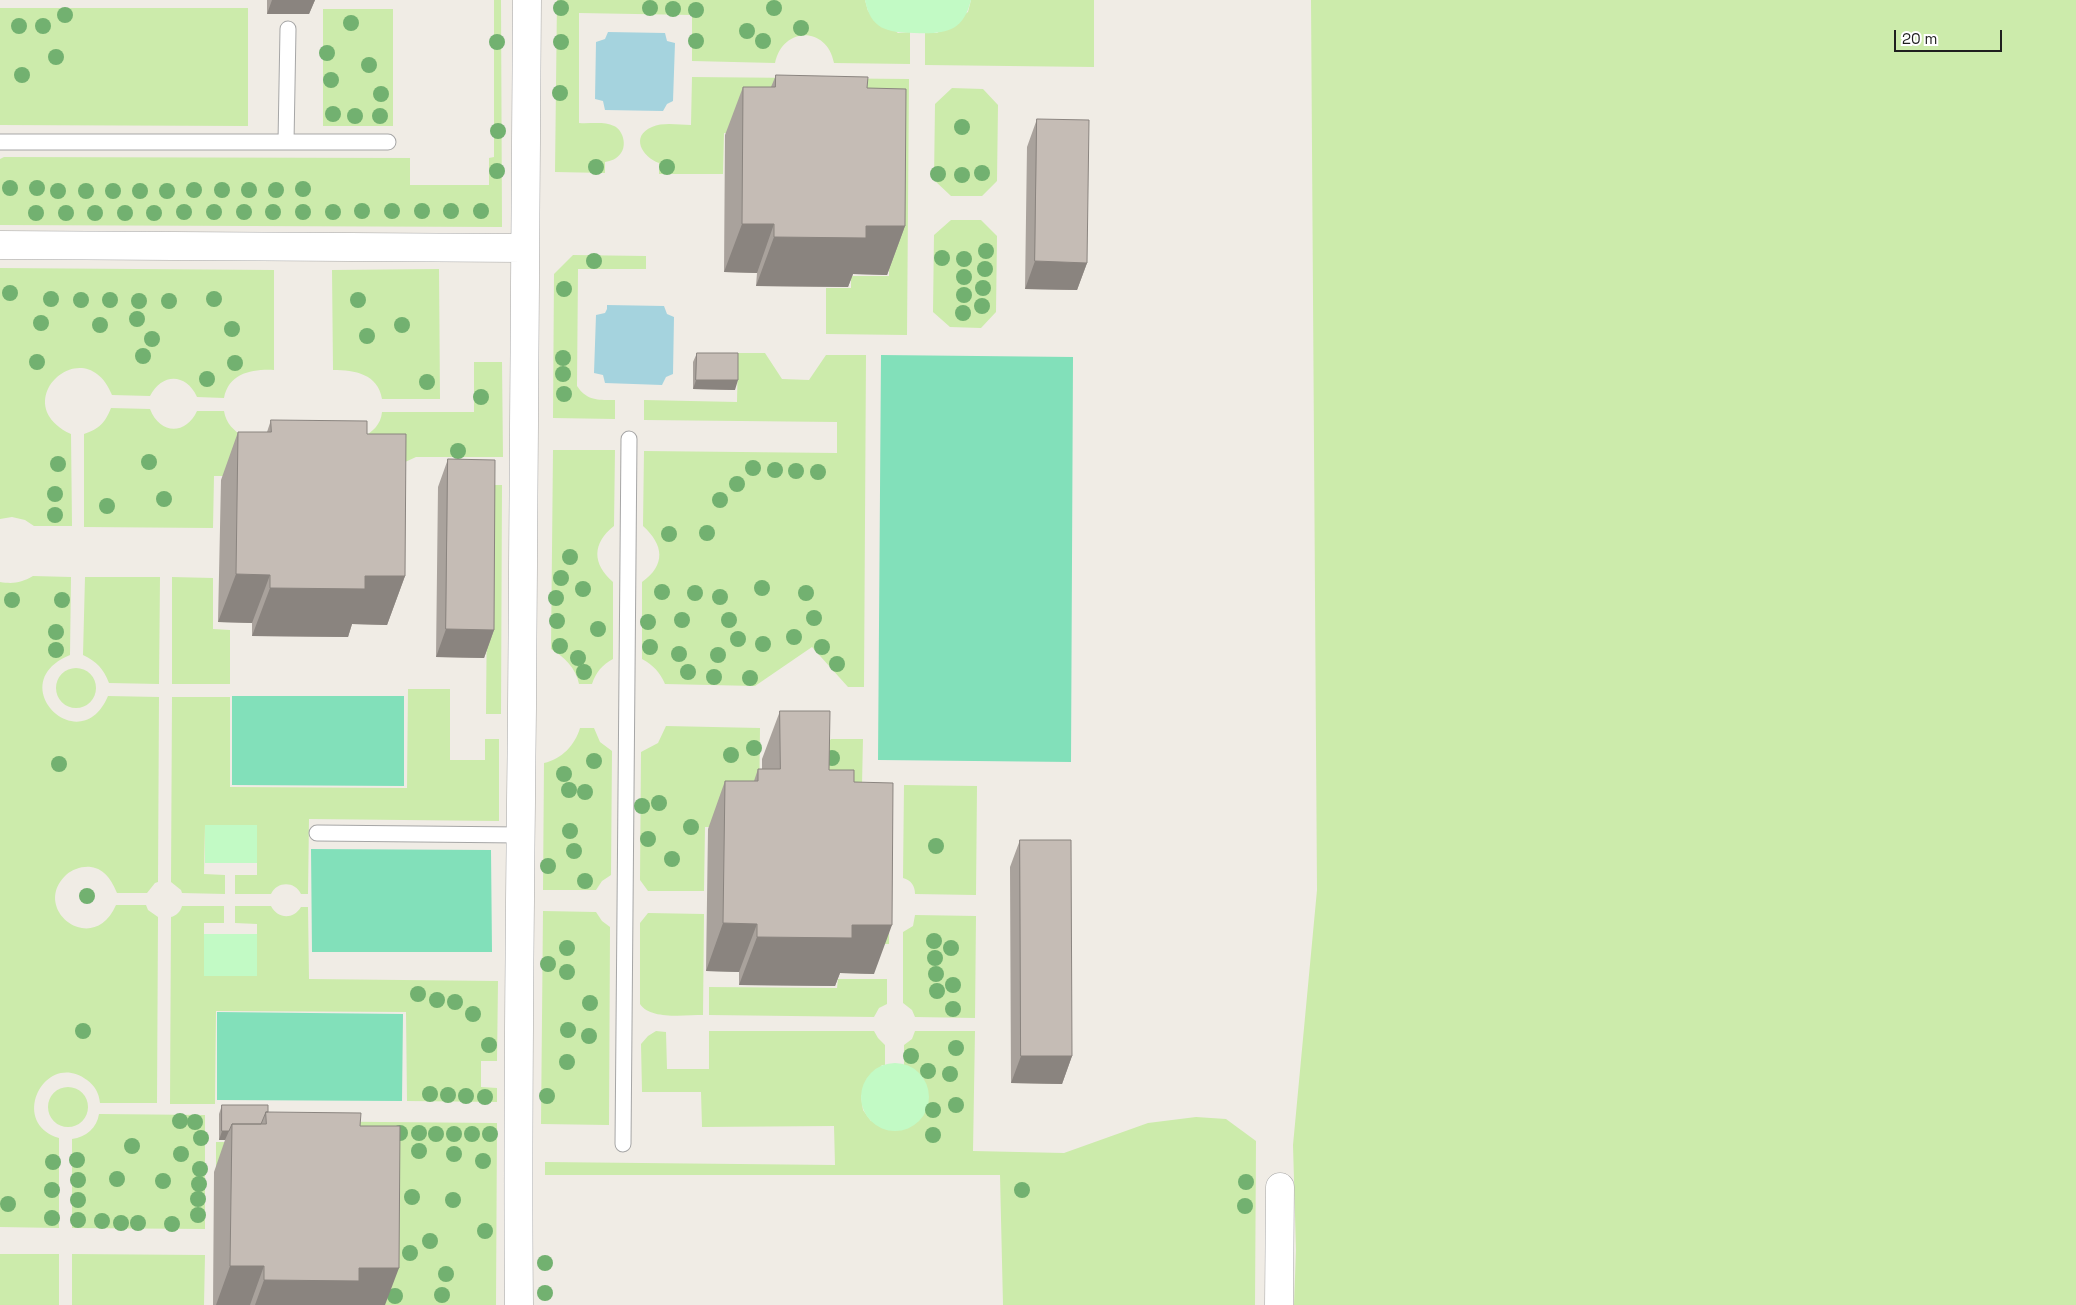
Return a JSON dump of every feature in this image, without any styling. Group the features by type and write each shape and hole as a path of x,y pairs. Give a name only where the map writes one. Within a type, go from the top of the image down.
{"street":[{"path":"519,1305 517,1142 524,440 523,248 527,0"},
{"path":"0,244 523,248"},
{"path":"1279,1305 1280,1187"}],"lane":[{"path":"286,142 288,29"},
{"path":"0,142 388,142"},
{"path":"623,1144 629,439"},
{"path":"316,833 520,835"}],"green space":[{"path":"494,0 501,0 502,227 0,225 0,159 4,157 410,158 410,185 489,185 489,158 494,157"},
{"path":"557,0 865,0 868,11 898,33 910,32 910,64 834,63 830,51 823,42 805,35 795,37 787,42 780,51 775,63 692,61 692,15 579,13 579,123 601,123 614,126 622,134 624,146 618,157 605,162 605,173 555,172"},
{"path":"865,0 971,0 963,19 951,29 934,33 904,33 888,30 876,23 871,18"},
{"path":"971,0 1094,0 1094,67 925,65 925,33 937,33 968,12"},
{"path":"1311,0 2076,0 2076,1305 1294,1305 1296,1250 1293,1145 1317,890"},
{"path":"0,8 248,8 248,126 0,125"},
{"path":"323,9 393,9 393,126 323,126"},
{"path":"692,77 909,79 907,335 826,334 826,288 851,288 851,276 889,276 890,135 724,133 723,174 659,174 659,163 644,151 640,141 641,136 645,131 656,125 691,125"},
{"path":"952,88 983,89 998,105 997,181 982,196 951,196 934,180 935,104"},
{"path":"951,220 981,220 997,236 996,312 981,328 950,327 933,312 934,235"},
{"path":"573,255 646,256 646,269 578,269 577,386 585,395 593,399 615,400 615,419 553,418 554,274"},
{"path":"0,268 274,270 274,370 258,370 243,374 231,383 224,398 197,397 187,383 174,379 161,383 150,396 112,395 100,376 85,368 69,370 56,378 47,390 45,405 52,421 71,434 72,526 34,526 25,520 12,517 0,519"},
{"path":"439,269 440,399 382,399 380,391 371,379 349,371 333,370 332,270"},
{"path":"738,353 765,353 782,379 809,380 826,355 866,355 864,687 848,687 812,647 755,686 665,684 656,669 642,659 642,582 655,569 659,555 655,540 643,526 644,451 837,453 837,422 644,420 644,400 737,402"},
{"path":"881,355 1073,357 1071,762 878,760"},
{"path":"474,362 502,362 503,457 416,457 403,463 362,438 375,428 380,421 382,412 474,412"},
{"path":"111,408 150,409 154,418 160,424 173,429 180,428 186,424 197,411 224,411 229,423 244,438 248,476 214,476 213,528 84,527 84,434 101,425"},
{"path":"553,450 615,450 614,526 602,539 598,546 597,554 601,568 613,582 613,659 600,669 592,684 579,684 569,664 551,649"},
{"path":"488,485 502,485 501,714 486,714"},
{"path":"33,576 71,577 70,655 51,668 43,682 44,698 53,711 65,719 81,721 95,714 108,696 159,697 158,882 147,893 117,893 110,880 100,870 91,867 81,868 66,875 57,888 55,901 60,913 69,923 81,928 93,927 106,920 116,905 146,905 148,910 158,917 157,1103 100,1103 98,1093 92,1085 87,1080 72,1073 58,1074 46,1081 38,1092 34,1105 36,1118 44,1130 59,1138 59,1228 0,1227 0,582 17,582"},
{"path":"85,577 160,577 159,684 109,683 99,666 83,655"},
{"path":"172,577 213,578 213,629 230,630 230,684 172,684"},
{"path":"72,668 80,668 87,671 93,677 96,688 93,699 87,705 80,708 72,708 65,705 59,699 56,692 56,684 59,677 65,671"},
{"path":"408,689 450,689 450,760 485,760 485,739 499,739 499,821 309,819 308,894 301,894 295,887 286,884 277,887 271,894 235,894 235,875 257,875 257,825 205,825 204,874 225,875 225,894 182,893 171,882 172,697 230,697 230,787 407,788"},
{"path":"232,696 404,696 404,786 232,785"},
{"path":"666,726 760,728 759,815 739,827 705,827 704,891 648,891 640,880 641,752 658,743"},
{"path":"580,728 594,728 600,742 612,751 611,875 602,881 596,890 543,890 544,763 562,755 575,740"},
{"path":"831,739 863,739 862,785 890,785 889,944 876,944 814,758"},
{"path":"904,785 977,786 976,895 915,894 912,884 903,878"},
{"path":"205,825 257,825 257,863 205,863"},
{"path":"311,849 491,850 492,952 312,952"},
{"path":"182,906 224,906 224,923 204,923 204,976 257,976 257,924 235,923 235,906 271,906 281,915 286,916 294,914 301,907 308,907 309,979 498,981 497,1061 481,1061 481,1087 497,1088 497,1102 407,1101 406,1012 216,1011 215,1104 170,1104 171,917 181,910"},
{"path":"543,911 596,912 602,921 610,927 609,1125 541,1124"},
{"path":"648,913 704,914 703,1015 660,1015 645,1009 640,1004 640,923"},
{"path":"915,915 976,916 975,1018 915,1017 912,1010 903,1003 903,932 913,926"},
{"path":"204,934 257,934 257,976 204,976"},
{"path":"838,979 887,979 887,1004 879,1008 874,1017 709,1015 709,987 837,988"},
{"path":"217,1012 403,1014 402,1101 217,1100"},
{"path":"656,1031 666,1032 667,1069 709,1069 709,1031 874,1031 885,1045 885,1065 882,1065 861,1096 863,1110 871,1121 908,1066 904,1065 904,1045 912,1039 915,1031 975,1031 973,1151 1064,1153 1148,1123 1196,1117 1226,1119 1256,1141 1255,1305 1003,1305 1000,1175 545,1175 545,1162 835,1165 834,1126 702,1127 701,1092 642,1092 641,1044"},
{"path":"895,1063 908,1066 919,1073 926,1084 929,1097 926,1110 919,1121 908,1128 895,1131 882,1128 871,1121 864,1110 861,1097 864,1084 871,1073 882,1066"},
{"path":"72,1087 79,1090 85,1096 88,1107 87,1115 79,1124 72,1127 64,1127 57,1124 49,1115 48,1103 51,1096 60,1088"},
{"path":"99,1114 205,1115 205,1229 72,1228 72,1139 90,1131 96,1124"},
{"path":"267,1121 497,1123 496,1305 385,1305 216,1169 216,1142 266,1142"},
{"path":"0,1254 59,1254 59,1305 0,1305"},
{"path":"72,1254 205,1255 204,1305 72,1305"}],"water":[{"path":"608,32 665,33 667,41 675,43 673,101 667,104 663,111 605,110 603,101 595,99 596,42 605,39"},
{"path":"607,305 664,306 667,314 674,317 673,374 666,377 662,385 605,383 603,375 594,373 596,315 605,313"}],"building":[{"path":"776,75 868,77 867,88 906,89 905,226 866,226 866,238 774,237 774,224 742,224 743,87 775,87"},
{"path":"1037,119 1089,120 1087,263 1035,261"},
{"path":"697,353 738,353 738,380 696,380"},
{"path":"271,420 367,421 367,434 406,434 405,576 365,576 365,589 270,588 270,575 236,574 238,432 271,432"},
{"path":"448,459 495,460 494,630 446,629"},
{"path":"780,711 830,711 829,770 854,770 854,782 893,783 892,925 852,925 852,938 757,937 757,924 723,923 725,781 758,781 758,769 780,769"},
{"path":"1020,840 1071,840 1072,1056 1021,1056"},
{"path":"222,1105 268,1105 268,1112 266,1112 261,1124 232,1124 229,1131 222,1131"},
{"path":"266,1112 361,1113 360,1126 400,1126 399,1268 359,1268 359,1281 264,1280 264,1266 230,1266 232,1124 266,1124"}]}
